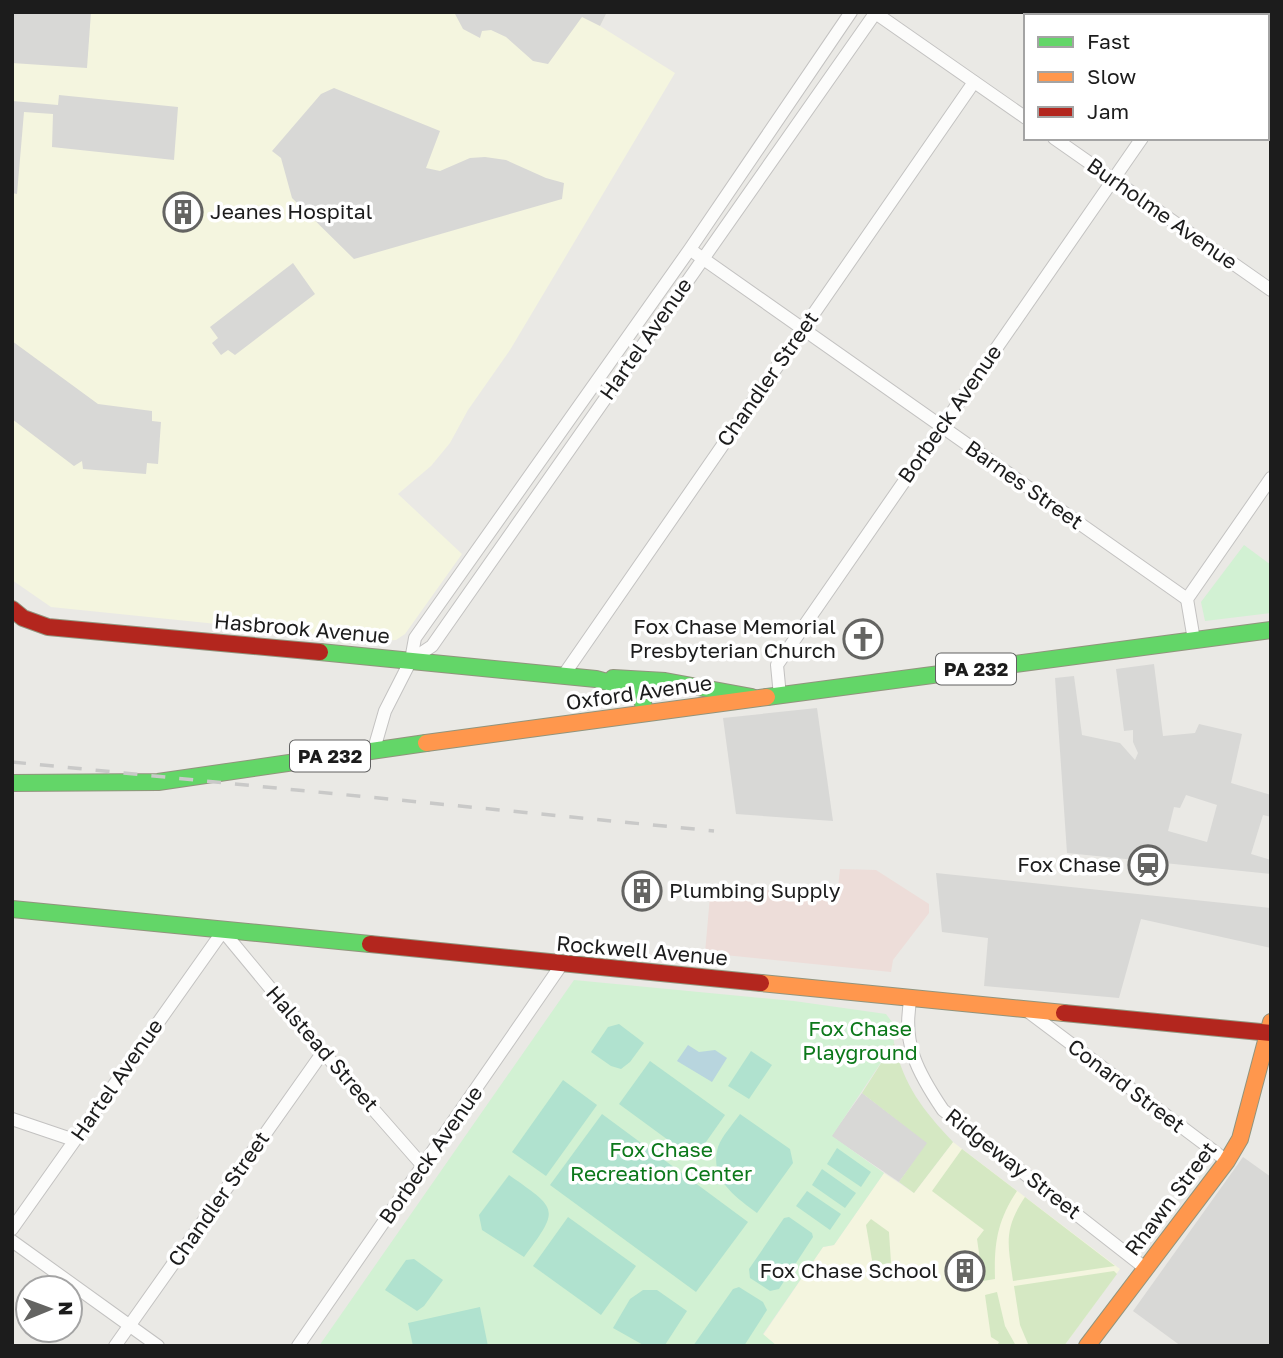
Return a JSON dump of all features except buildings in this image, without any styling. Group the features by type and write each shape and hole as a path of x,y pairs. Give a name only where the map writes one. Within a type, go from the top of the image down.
{"main road":[{"name":"Hasbrook Avenue","path":"16,615 48,627 590,679 636,691 642,698 646,713"},
{"name":"Oxford Avenue","path":"12,783 136,784 646,713 1271,631"},
{"name":"Hasbrook Avenue","path":"590,679 629,677 758,698"},
{"name":"Rockwell Avenue","path":"12,909 1025,1009 1270,1029"},
{"name":"Rhawn Street","path":"1087,1346 1227,1161 1240,1139 1270,1029"}],"street":[{"name":"Hartel Avenue","path":"374,750 385,711 411,660 415,638 690,249 851,12"},
{"name":"Hartel Avenue","path":"411,660 432,646 875,13"},
{"path":"875,13 1024,117"},
{"name":"Chandler Street","path":"563,676 974,82"},
{"name":"Burholme Avenue","path":"1057,140 1271,290"},
{"name":"Borbeck Avenue","path":"780,696 777,665 1141,140"},
{"name":"Barnes Street","path":"690,249 1187,598"},
{"path":"1194,640 1187,598 1271,478"},
{"name":"Hartel Avenue","path":"12,1229 223,931"},
{"name":"Halstead Street","path":"223,931 323,1052 423,1166"},
{"name":"Borbeck Avenue","path":"298,1346 562,964"},
{"name":"Ridgeway Street","path":"911,998 907,1026 912,1050 920,1076 943,1110 1146,1268"},
{"name":"Conard Street","path":"1025,1009 1227,1161"},
{"name":"Chandler Street","path":"115,1346 323,1052"},
{"path":"12,1119 74,1140"},
{"path":"12,1241 158,1346"}],"shaded area":[{"path":"12,12 607,12 600,26 675,73 510,350 468,410 450,443 431,466 398,494 462,554 405,634 396,640 381,641 51,607 12,580"},
{"path":"12,12 91,12 87,68 12,63"},
{"path":"454,12 607,12 600,26 582,17 548,64 533,61 506,37 491,30 482,31 480,38 463,29"},
{"path":"334,88 440,131 426,168 440,171 470,158 506,160 564,183 562,199 354,259 292,198 281,158 272,151 321,94"},
{"path":"59,95 178,107 174,160 52,147 53,114 24,112 17,194 12,193 12,101 58,105"},
{"path":"293,263 315,294 235,355 228,350 221,355 212,343 218,338 210,327"},
{"path":"12,341 98,404 152,411 152,421 161,422 158,464 147,463 146,474 83,469 82,461 74,466 12,419"},
{"path":"1154,664 1163,736 1195,733 1199,724 1242,734 1231,783 1271,795 1271,817 1263,815 1251,854 1271,860 1271,874 1067,853 1055,678 1074,676 1082,735 1120,743 1135,760 1138,753 1133,742 1133,730 1124,731 1116,669","holes":["1186,795 1217,805 1207,842 1168,831 1174,807 1180,808"]},
{"path":"817,708 833,821 736,814 723,718"},
{"path":"840,869 876,870 929,904 929,913 893,960 891,972 705,953 711,885 837,897"},
{"path":"936,873 1271,908 1271,948 1141,919 1119,998 984,986 988,938 942,932"},
{"path":"862,1093 928,1143 899,1182 831,1136"},
{"path":"953,1142 1120,1269 1064,1346 777,1346 763,1335 823,1247 834,1245 884,1173 914,1193"},
{"path":"1243,1157 1271,1177 1271,1346 1181,1346 1133,1311"}],"green space":[{"path":"1244,545 1271,565 1271,613 1205,621 1201,602"},
{"name":"Fox Chase Recreation Center","path":"574,980 794,1001 886,1014 892,1022 894,1043 832,1136 884,1173 834,1245 823,1247 763,1334 777,1346 319,1346"},
{"path":"619,1024 644,1043 630,1062 621,1069 611,1066 591,1052 608,1027"},
{"path":"894,1043 903,1072 916,1097 953,1142 914,1193 899,1182 927,1143 862,1093"},
{"path":"751,1051 772,1065 749,1099 728,1086"},
{"path":"650,1061 725,1115 694,1159 619,1104"},
{"path":"563,1080 597,1105 546,1176 512,1152"},
{"path":"602,1114 748,1222 696,1292 550,1185"},
{"path":"740,1114 790,1149 793,1163 757,1213 732,1193 717,1168 718,1147"},
{"path":"837,1148 871,1172 861,1187 827,1164"},
{"path":"962,1149 1017,1191 1005,1212 998,1233 995,1279 983,1281 977,1239 984,1230 932,1191"},
{"path":"822,1169 856,1193 845,1208 812,1185"},
{"path":"509,1175 537,1195 548,1210 544,1228 524,1257 482,1230 479,1215"},
{"path":"807,1191 841,1214 830,1230 796,1206"},
{"path":"1025,1197 1115,1266 1013,1281 1010,1228"},
{"path":"568,1217 636,1266 601,1315 533,1266"},
{"path":"789,1217 812,1233 813,1237 779,1289 770,1291 750,1278 749,1269 784,1218"},
{"path":"871,1219 889,1232 891,1263 873,1266 866,1225"},
{"path":"414,1259 443,1280 424,1306 417,1311 385,1290 406,1260"},
{"path":"1114,1271 1117,1274 1064,1346 1028,1344 1020,1325 1014,1286"},
{"path":"739,1287 763,1302 767,1310 744,1346 693,1346 733,1289"},
{"path":"643,1290 657,1290 687,1311 665,1345 645,1346 613,1328 630,1299"},
{"path":"997,1292 1005,1326 1016,1346 997,1346 999,1342 991,1337 985,1295"},
{"path":"480,1307 488,1346 413,1346 408,1323"}],"water":[{"path":"688,1045 699,1052 715,1050 727,1058 712,1082 677,1061"}],"railway":[{"path":"12,762 714,831"}],"traffic: fast":[{"path":"767,697 1271,630"},
{"path":"320,652 596,679 626,687 640,694 646,713"},
{"path":"613,678 665,681 752,697"},
{"path":"12,783 158,782 426,743"},
{"path":"12,909 370,944"}],"traffic: slow":[{"path":"426,743 767,697"},
{"path":"761,983 1064,1013"},
{"path":"1087,1346 1227,1161 1240,1139 1271,1022"}],"traffic: jam":[{"path":"12,609 23,618 48,627 320,652"},
{"path":"370,944 761,983"},
{"path":"1064,1013 1271,1033"}],"place":[{"name":"Jeanes Hospital","path":"183,212"},
{"name":"Fox Chase Memorial Presbyterian Church","path":"863,639"},
{"name":"Fox Chase","path":"1148,865"},
{"name":"Plumbing Supply","path":"642,891"},
{"name":"Fox Chase School","path":"965,1271"}],"park label":[{"name":"Fox Chase Playground","path":"860,1041"}]}
